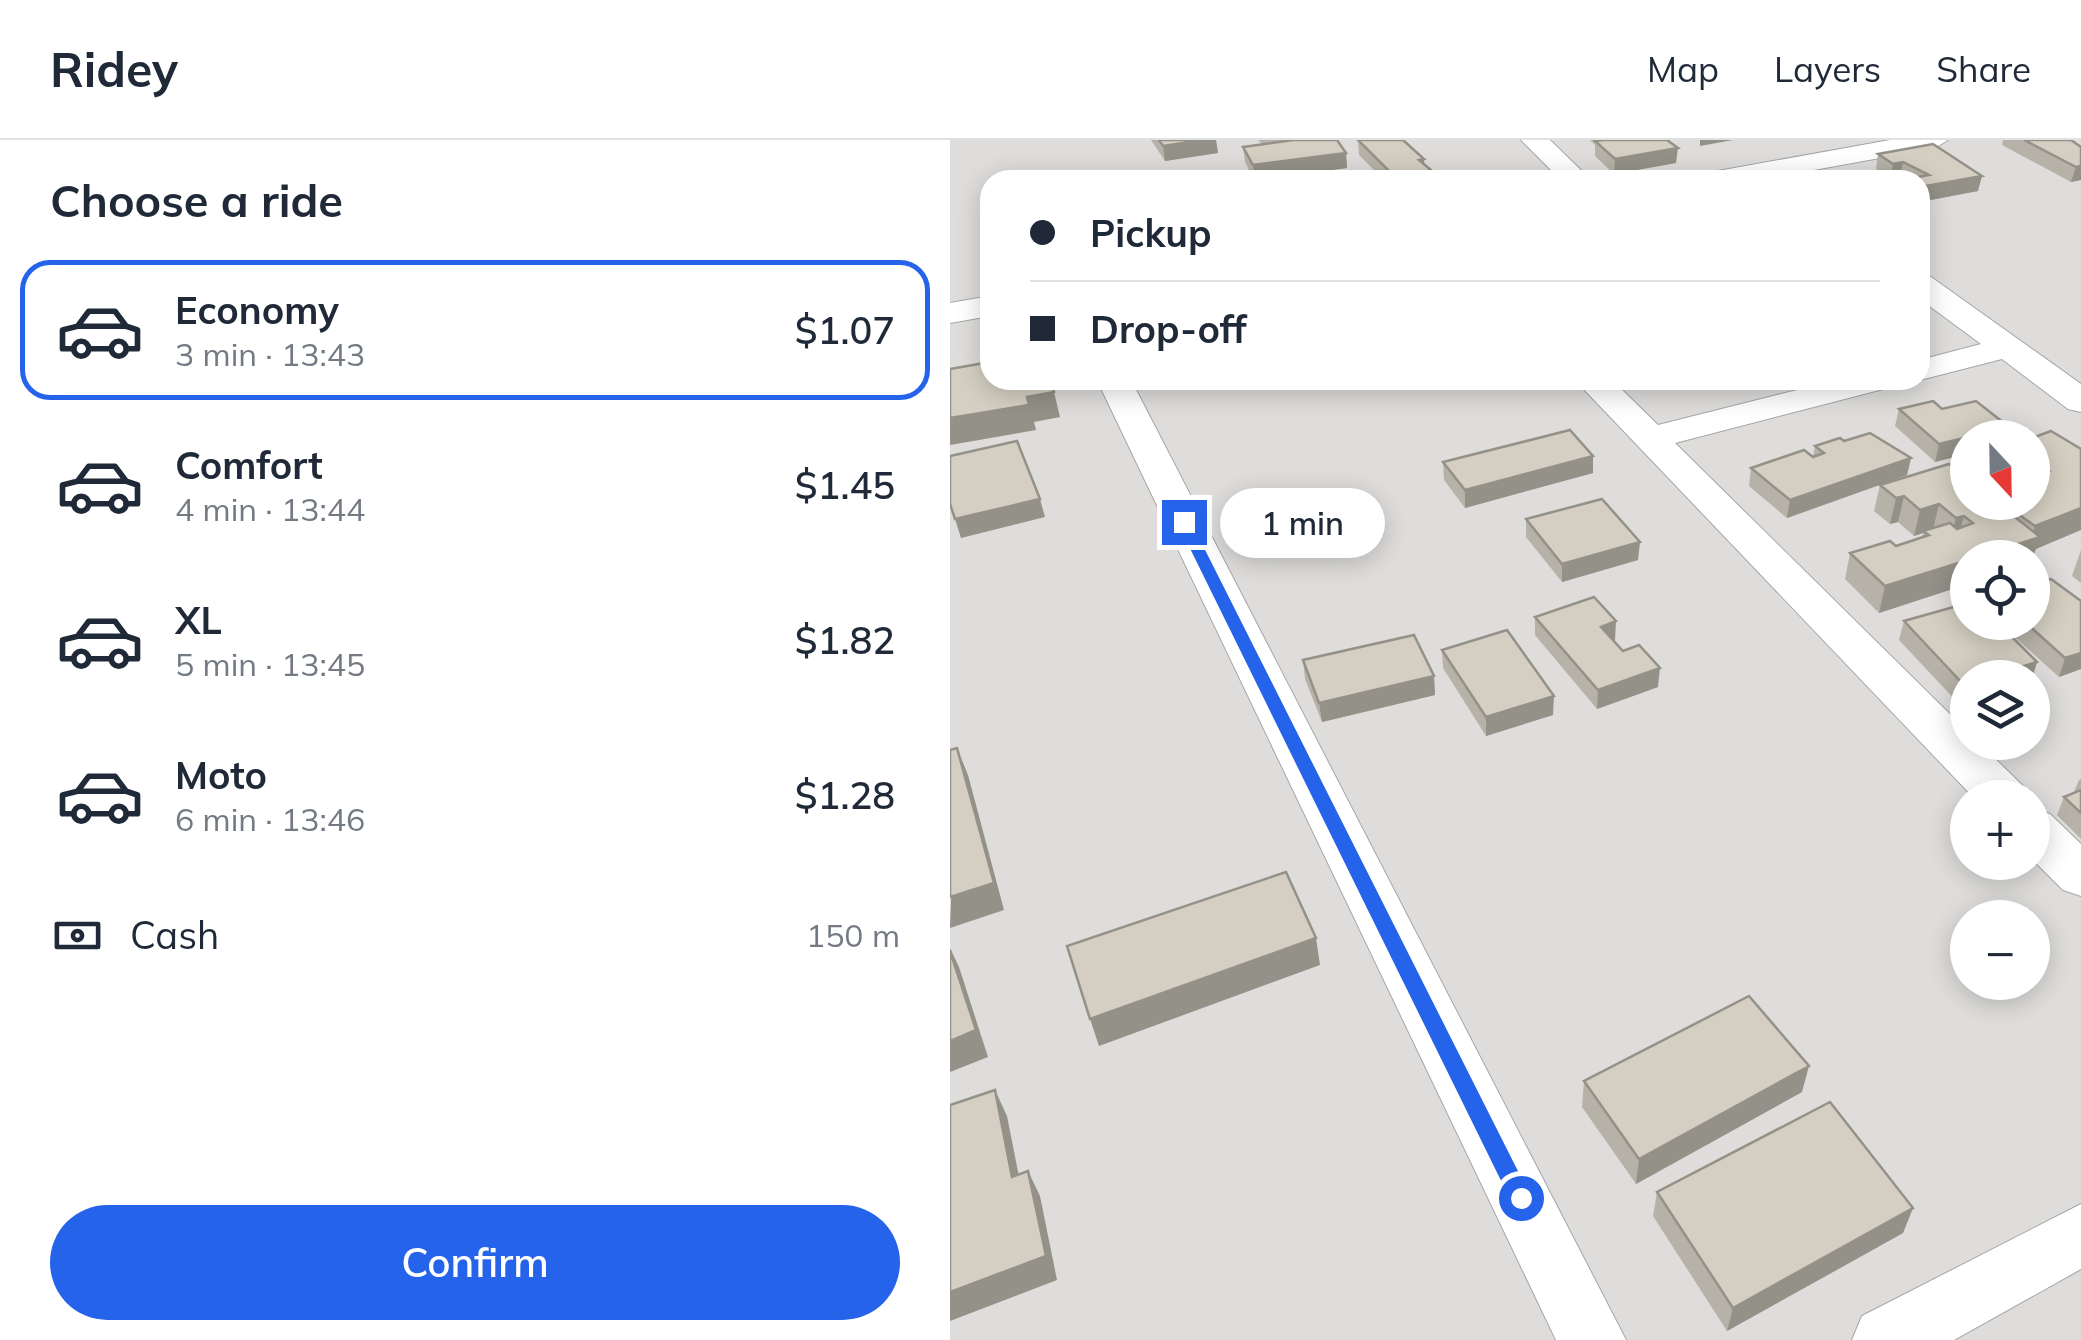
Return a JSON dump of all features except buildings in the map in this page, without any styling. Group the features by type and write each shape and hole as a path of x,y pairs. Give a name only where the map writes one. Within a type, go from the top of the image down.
{"street":[{"path":"1534,140 1566,170"},
{"path":"1803,170 1935,140"},
{"path":"1930,292 2081,401"},
{"path":"950,312 980,308"},
{"path":"1930,367 2004,348"},
{"path":"1119,390 1592,1340"},
{"path":"1602,390 1986,780"},
{"path":"1651,438 1840,390"},
{"path":"2050,844 2081,876"},
{"path":"1886,1340 2081,1235"}],"shaded area":[{"path":"950,140 2081,140 2081,1340 950,1340"}],"route":[{"path":"1184,522 1521,1198"}]}
